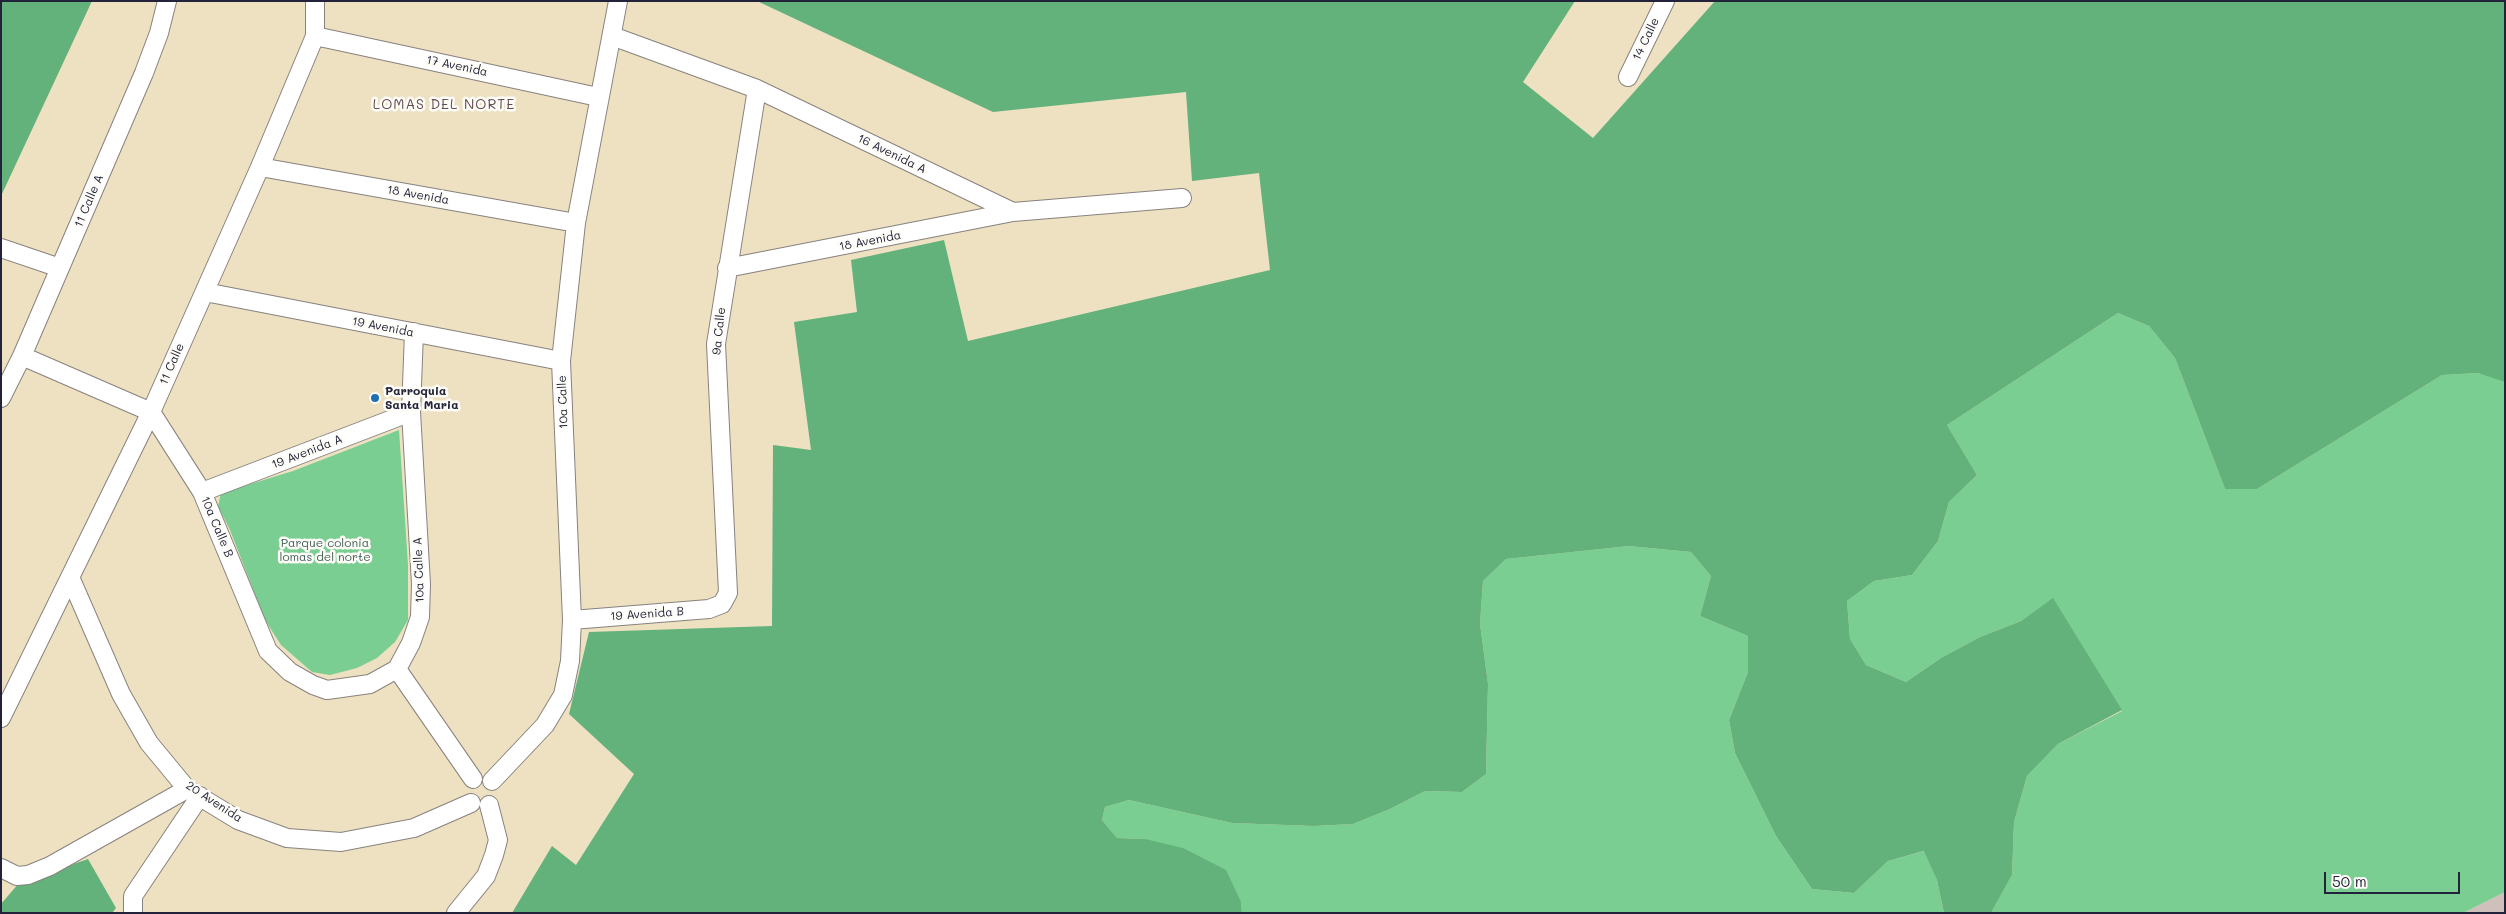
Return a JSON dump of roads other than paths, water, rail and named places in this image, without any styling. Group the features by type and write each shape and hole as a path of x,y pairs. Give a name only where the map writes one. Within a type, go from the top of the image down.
{"street":[{"name":"11 Calle A","path":"1,398 22,356 144,73 159,33 167,1"},
{"name":"11 Calle","path":"1,718 151,412 260,167 315,36 315,1"},
{"name":"10a Calle","path":"492,781 545,725 563,695 570,661 572,620 561,361 576,223 598,97 618,1"},
{"name":"14 Calle","path":"1628,77 1665,1"},
{"name":"17 Avenida","path":"315,36 598,97"},
{"name":"16 Avenida A","path":"612,36 757,88 1013,212"},
{"name":"9a Calle","path":"722,604 728,593 716,344 757,88"},
{"name":"18 Avenida","path":"260,167 576,223"},
{"path":"1013,212 1182,198"},
{"name":"18 Avenida","path":"727,268 1013,212"},
{"path":"1,248 60,268"},
{"name":"19 Avenida","path":"205,292 561,361"},
{"name":"10a Calle A","path":"397,669 411,643 420,617 421,584 411,412 414,332"},
{"path":"22,356 151,412"},
{"name":"10a Calle B","path":"151,412 202,492 268,651 290,672 313,685 327,690 370,684 397,669"},
{"name":"19 Avenida A","path":"202,492 411,412"},
{"name":"20 Avenida","path":"70,577 121,694 149,743 194,792 238,820 287,838 341,842 414,828 471,803"},
{"name":"19 Avenida B","path":"572,620 709,609 722,604"},
{"path":"397,669 473,779"},
{"path":"486,778 492,781 496,790 494,798 489,804 479,807 471,803 466,795 467,786 473,779 486,778"},
{"path":"1,868 17,876 28,875 50,866 194,792"},
{"path":"133,913 133,896 194,792"},
{"path":"456,913 486,876 498,840 489,804"}],"place":[{"name":"Parroquia Santa Maria","path":"375,398"}],"district":[{"name":"LOMAS DEL NORTE","path":"444,105"}],"park label":[{"name":"Parque colonia lomas del norte","path":"325,550"}]}
